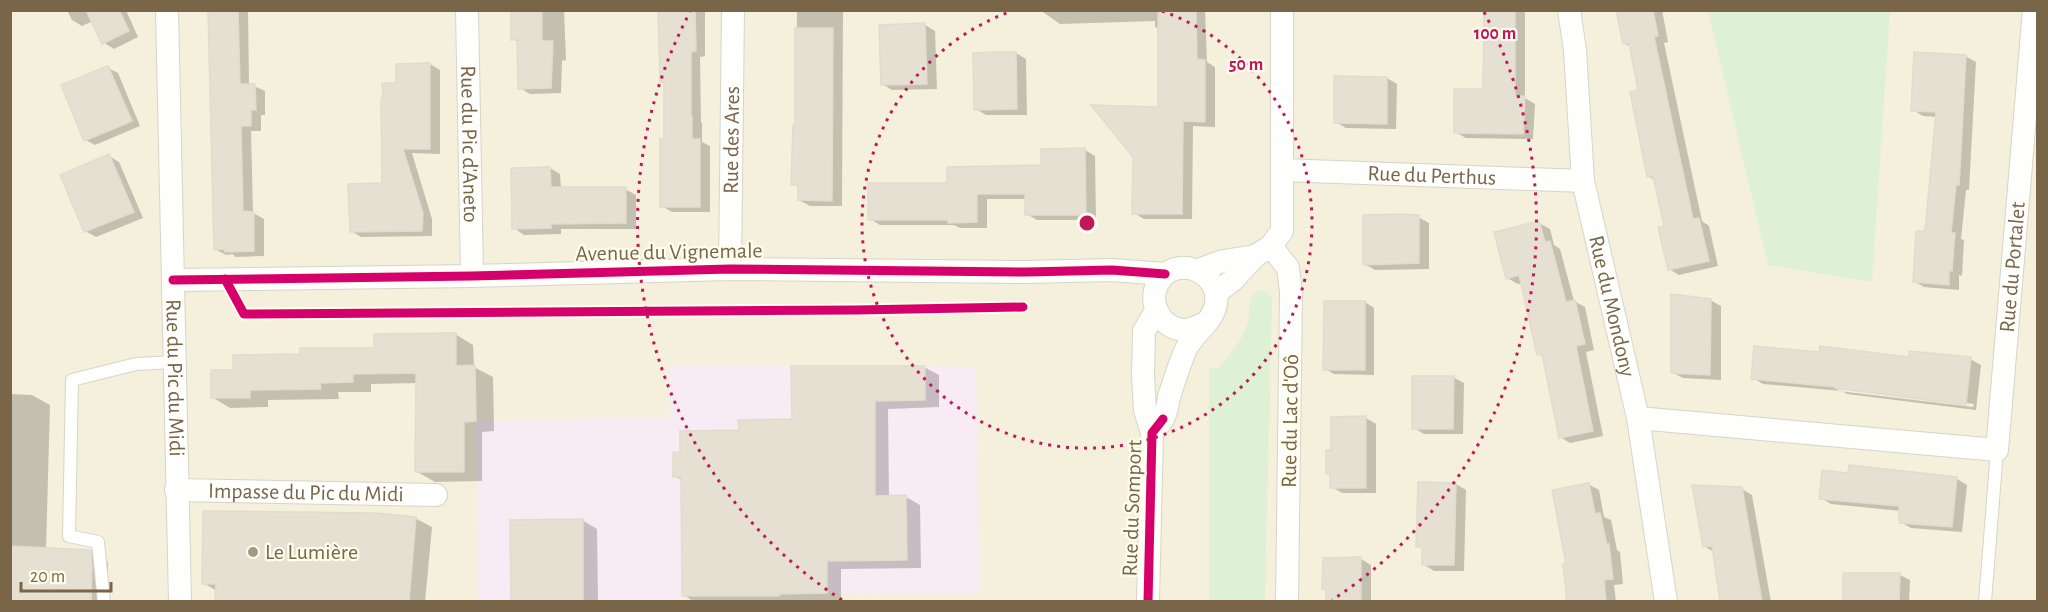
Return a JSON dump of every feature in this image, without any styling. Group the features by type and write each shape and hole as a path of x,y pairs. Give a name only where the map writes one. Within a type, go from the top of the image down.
{"street":[{"name":"Rue du Pic du Midi","path":"167,10 180,602"},
{"name":"Rue du Pic d'Aneto","path":"467,10 472,276"},
{"name":"Rue des Ares","path":"730,269 733,10"},
{"path":"1216,293 1233,280 1282,231 1282,10"},
{"name":"Rue du Mondony","path":"1569,10 1575,50 1583,181 1638,418 1666,602"},
{"name":"Rue du Portalet","path":"1997,450 2034,10"},
{"name":"Rue du Perthus","path":"1282,170 1583,181"},
{"path":"1198,270 1263,251"},
{"name":"Rue du Lac d'Oô","path":"1263,251 1288,268 1291,292 1287,602"},
{"path":"1112,270 1155,305 1163,320 1172,327 1183,330 1195,328 1205,322 1212,314 1216,304 1216,293 1206,275 1187,267 1176,268 1159,280 1155,305"},
{"name":"Avenue du Vignemale","path":"172,280 472,276 730,269 1027,272 1112,270 1165,274"},
{"name":"Rue du Somport","path":"1148,602 1152,433 1145,410 1144,331 1155,305"},
{"name":"Rue du Somport","path":"1152,433 1163,419 1186,348 1205,322"},
{"path":"1638,418 1997,450"},
{"name":"Impasse du Pic du Midi","path":"176,490 436,495"}],"lane":[{"path":"104,602 98,542 69,536 72,380 136,364 174,362"},
{"name":"Rue du Portalet","path":"1985,602 1997,450"}],"shaded area":[{"path":"11,11 2037,11 2037,601 11,601"},
{"path":"668,366 976,367 980,593 683,596 683,602 478,601 476,421 671,417"}],"green space":[{"path":"1708,11 1890,11 1872,282 1768,265"},
{"path":"1258,291 1263,291 1272,297 1265,601 1209,601 1209,368 1218,369 1239,343 1247,325 1252,298"}],"building":[{"path":"86,10 119,10 129,31 102,44"},
{"path":"208,10 238,10 240,84 255,84 256,110 251,110 251,126 241,126 243,211 254,212 254,251 214,250"},
{"path":"511,10 542,10 542,41 553,41 551,88 518,89 517,39 511,40"},
{"path":"658,10 695,10 696,51 691,52 691,116 692,139 700,139 700,207 660,207 660,139 664,139 664,82 660,82"},
{"path":"1158,10 1196,10 1197,59 1205,60 1205,122 1183,121 1182,214 1132,214 1133,157 1091,105 1158,107"},
{"path":"1484,10 1515,10 1515,96 1525,96 1523,134 1454,133 1454,89 1483,89"},
{"path":"1616,10 1653,10 1658,36 1654,37 1693,219 1699,218 1709,261 1668,270 1658,227 1664,226 1653,176 1647,177 1630,92 1638,90 1629,43 1623,44"},
{"path":"925,23 927,84 881,85 879,25"},
{"path":"795,28 833,28 832,201 798,200 798,185 791,185 793,125 795,125"},
{"path":"1016,52 1017,109 974,110 973,53"},
{"path":"1914,52 1966,55 1959,185 1956,185 1951,233 1955,233 1949,285 1913,282 1916,231 1925,231 1936,112 1911,111"},
{"path":"430,63 430,149 403,149 423,213 422,231 350,232 348,184 382,183 382,83 396,83 396,64"},
{"path":"108,66 132,121 84,141 61,85"},
{"path":"1334,76 1387,77 1387,124 1334,123"},
{"path":"1085,148 1086,215 1025,215 1025,194 977,194 977,222 868,220 868,183 947,183 947,167 1041,165 1041,149"},
{"path":"109,154 134,212 84,232 60,175"},
{"path":"550,167 551,187 626,187 626,223 551,224 551,228 512,229 511,168"},
{"path":"1363,215 1419,215 1419,263 1363,265"},
{"path":"1539,221 1545,242 1550,241 1566,302 1575,300 1585,344 1576,346 1593,431 1559,438 1542,354 1537,355 1519,275 1506,279 1494,232"},
{"path":"1671,294 1711,299 1710,375 1671,373"},
{"path":"1324,301 1365,301 1365,370 1323,370"},
{"path":"456,333 456,366 475,365 476,421 464,422 464,472 415,472 416,373 353,374 353,382 320,383 321,389 250,390 250,398 211,398 211,370 233,370 233,355 300,354 300,348 374,348 374,334"},
{"path":"1754,346 1819,352 1820,346 1909,357 1909,351 1971,357 1966,405 1835,387 1751,379"},
{"path":"791,366 925,366 925,400 875,401 875,496 906,495 907,560 827,561 827,593 779,594 779,596 682,596 681,477 673,477 673,452 680,453 680,431 739,430 738,420 792,419"},
{"path":"1412,376 1454,376 1453,429 1412,429"},
{"path":"1366,416 1366,488 1330,488 1330,474 1326,474 1326,450 1331,450 1331,417"},
{"path":"1849,465 1957,477 1952,527 1899,523 1899,506 1819,499 1822,470 1848,473"},
{"path":"1418,482 1456,483 1454,565 1422,565 1422,547 1416,547"},
{"path":"1589,483 1595,514 1600,513 1607,545 1609,544 1613,579 1604,580 1606,602 1567,602 1563,564 1566,564 1552,490"},
{"path":"1692,485 1742,487 1762,602 1720,602 1712,546 1703,547"},
{"path":"203,511 376,513 416,517 409,602 215,602 216,584 202,584"},
{"path":"583,519 583,602 511,602 510,520"},
{"path":"10,546 91,550 91,602 10,602"},
{"path":"1361,557 1361,602 1326,602 1326,589 1322,589 1323,558"},
{"path":"1843,573 1900,573 1899,602 1843,602"}],"cycle path":[{"path":"173,280 472,276 730,269 1027,272 1112,270 1165,274"},
{"path":"225,279 244,314 1023,307"},
{"path":"1148,602 1152,433 1163,419"}],"place":[{"name":"Le Lumière","path":"253,552"}]}
